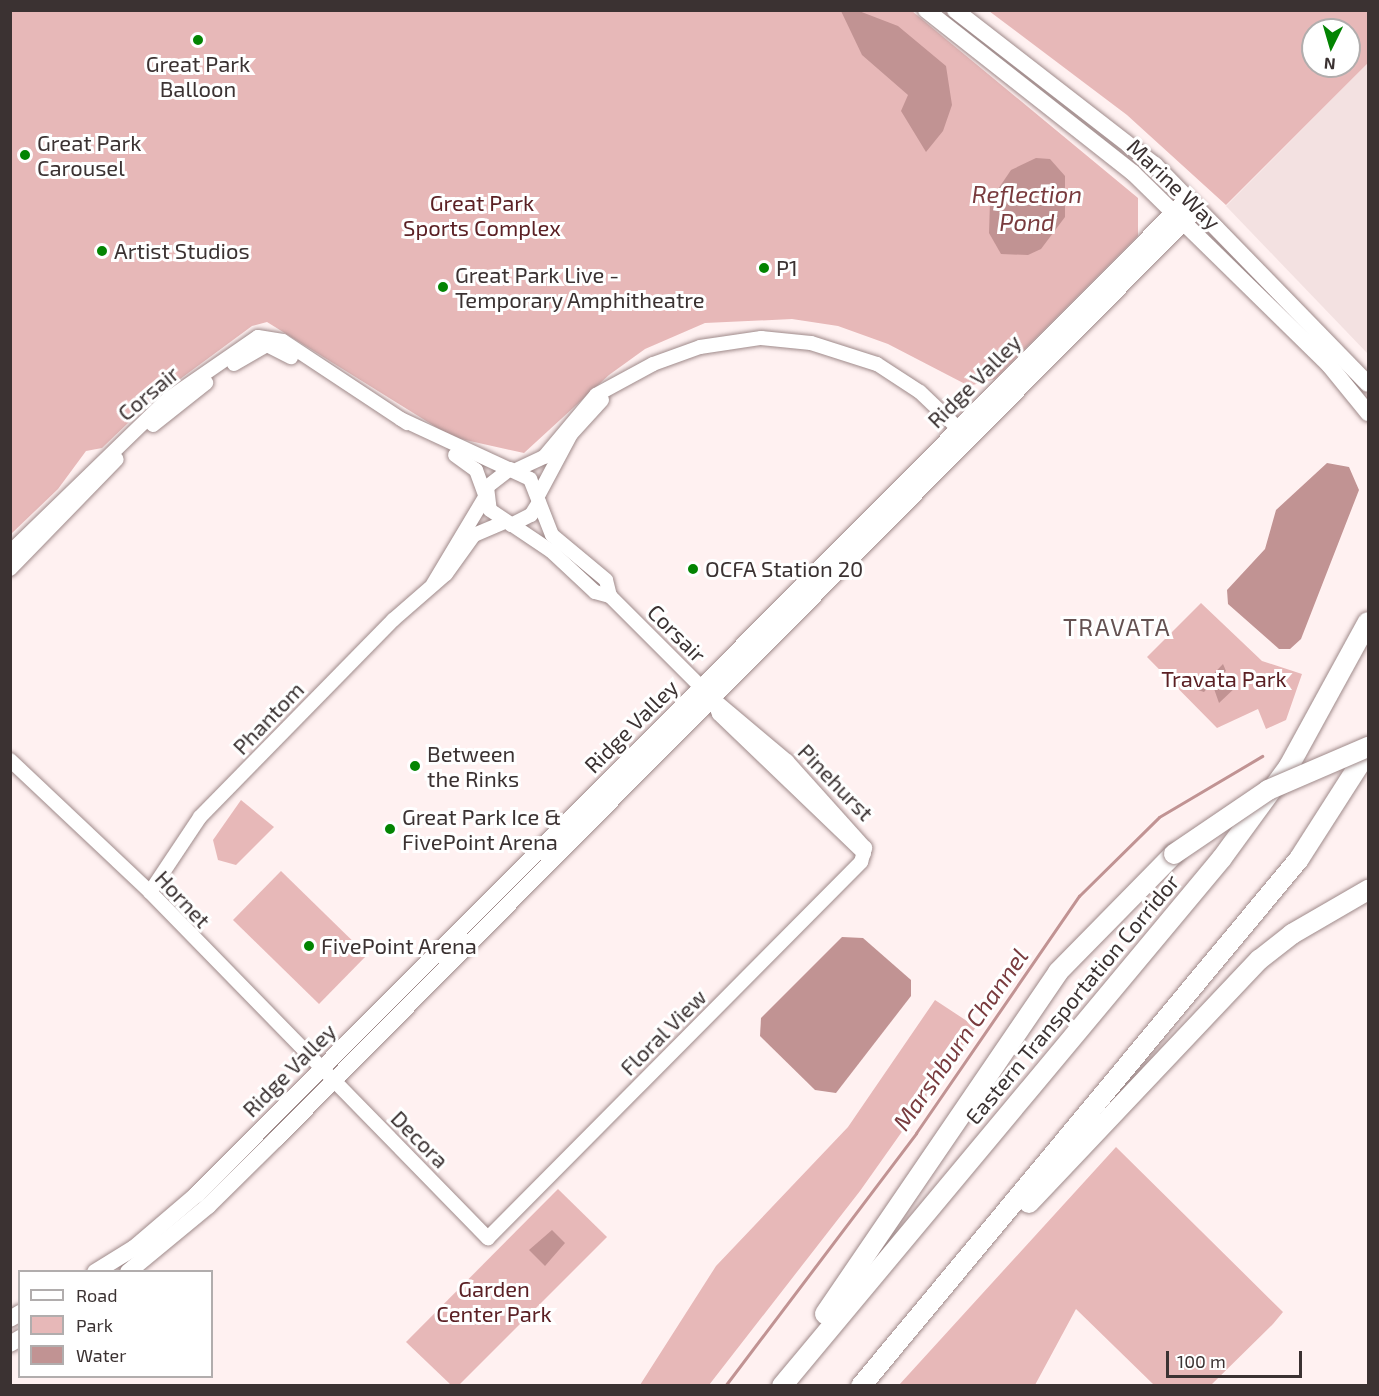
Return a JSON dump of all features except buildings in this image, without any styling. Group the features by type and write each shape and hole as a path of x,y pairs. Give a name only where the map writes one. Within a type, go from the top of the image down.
{"highway":[{"name":"Eastern Transportation Corridor","path":"782,1386 1222,858 1295,756 1368,622"},
{"path":"776,1386 1058,972 1174,854 1268,790 1368,749"},
{"path":"861,1386 1299,859 1368,749"},
{"path":"978,1245 1031,1201 1259,960 1292,933 1368,890"}],"main road":[{"name":"Marine Way","path":"926,10 1084,132 1178,218 1329,364 1368,413"},
{"name":"Marine Way","path":"955,10 1106,123 1193,203 1368,384"},
{"name":"Ridge Valley","path":"130,1270 328,1076 1193,203"},
{"name":"Ridge Valley","path":"98,1270 202,1200"}],"street":[{"name":"Corsair","path":"10,552 168,399 258,337 283,341 476,470 485,496"},
{"path":"609,388 571,434 531,515 508,523 490,510 485,496 491,480 544,457 570,420 609,388 653,364 700,347 788,340 877,364 920,392 964,435"},
{"name":"Corsair","path":"10,569 154,424 262,347 333,376"},
{"name":"Corsair","path":"401,419 513,470"},
{"path":"513,470 530,479 539,498"},
{"name":"Phantom","path":"432,586 437,569 485,496"},
{"name":"Corsair","path":"539,498 549,531 606,580 610,596"},
{"name":"Corsair","path":"508,523 551,551 595,592 610,596 707,693"},
{"name":"Phantom","path":"150,892 200,817 432,586 474,535 508,523"},
{"name":"Pinehurst","path":"707,693 787,761 860,836 864,853"},
{"name":"Hornet","path":"10,760 150,892 328,1076"},
{"name":"Floral View","path":"488,1238 864,853"},
{"name":"Decora","path":"328,1076 488,1238"}],"shaded area":[{"path":"1368,63 1368,354 1226,206 1353,78 1361,78 1361,70"}],"green space":[{"name":"Great Park Sports Complex","path":"11,11 912,11 1138,198 1138,236 995,379 969,386 888,344 838,326 792,319 705,323 645,349 609,375 524,453 452,437 267,322 252,326 153,399 102,448 86,451 58,489 11,534"},
{"path":"989,11 1368,11 1368,63 1361,70 1361,18 1301,18 1301,78 1353,78 1226,205 1127,115"},
{"name":"Travata Park","path":"1201,603 1262,661 1302,674 1286,720 1266,729 1258,709 1217,728 1147,657"},
{"path":"241,800 274,827 236,865 218,860 213,840"},
{"name":"FivePoint Arena","path":"281,871 367,955 319,1004 233,920"},
{"path":"935,1000 976,1027 860,1191 709,1385 640,1385 716,1266 848,1127"},
{"path":"1116,1147 1283,1312 1273,1324 1211,1385 1154,1385 1076,1309 1035,1385 899,1385"},
{"name":"Garden Center Park","path":"558,1189 607,1237 459,1385 451,1385 406,1342"}],"water":[{"path":"841,11 859,11 898,26 946,66 952,105 943,131 926,152 901,111 908,95 862,55"},
{"name":"Reflection Pond","path":"1036,158 1050,159 1065,176 1065,217 1041,249 1028,255 1001,254 989,233 990,201 1011,170"},
{"path":"1327,463 1349,467 1359,490 1301,639 1290,649 1279,649 1228,604 1227,590 1265,549 1276,510"},
{"path":"1223,664 1226,671 1216,678 1222,684 1230,679 1237,686 1219,703 1212,683 1204,692 1198,690"},
{"path":"842,937 863,938 911,980 911,996 836,1093 815,1090 760,1036 761,1018"},
{"path":"552,1230 565,1243 545,1266 529,1250"}],"waterway":[{"name":"Marshburn Channel","path":"725,1386 916,1133 1079,896 1159,817 1262,756"}],"place":[{"name":"Great Park Balloon","path":"198,40"},
{"name":"Great Park Carousel","path":"25,155"},
{"name":"Artist Studios","path":"102,251"},
{"name":"P1","path":"764,268"},
{"name":"Great Park Live - Temporary Amphitheatre","path":"443,287"},
{"name":"OCFA Station 20","path":"693,569"},
{"name":"Between the Rinks","path":"415,766"},
{"name":"Great Park Ice & FivePoint Arena","path":"390,829"},
{"name":"FivePoint Arena","path":"309,946"}],"district":[{"name":"TRAVATA","path":"1117,627"}]}
